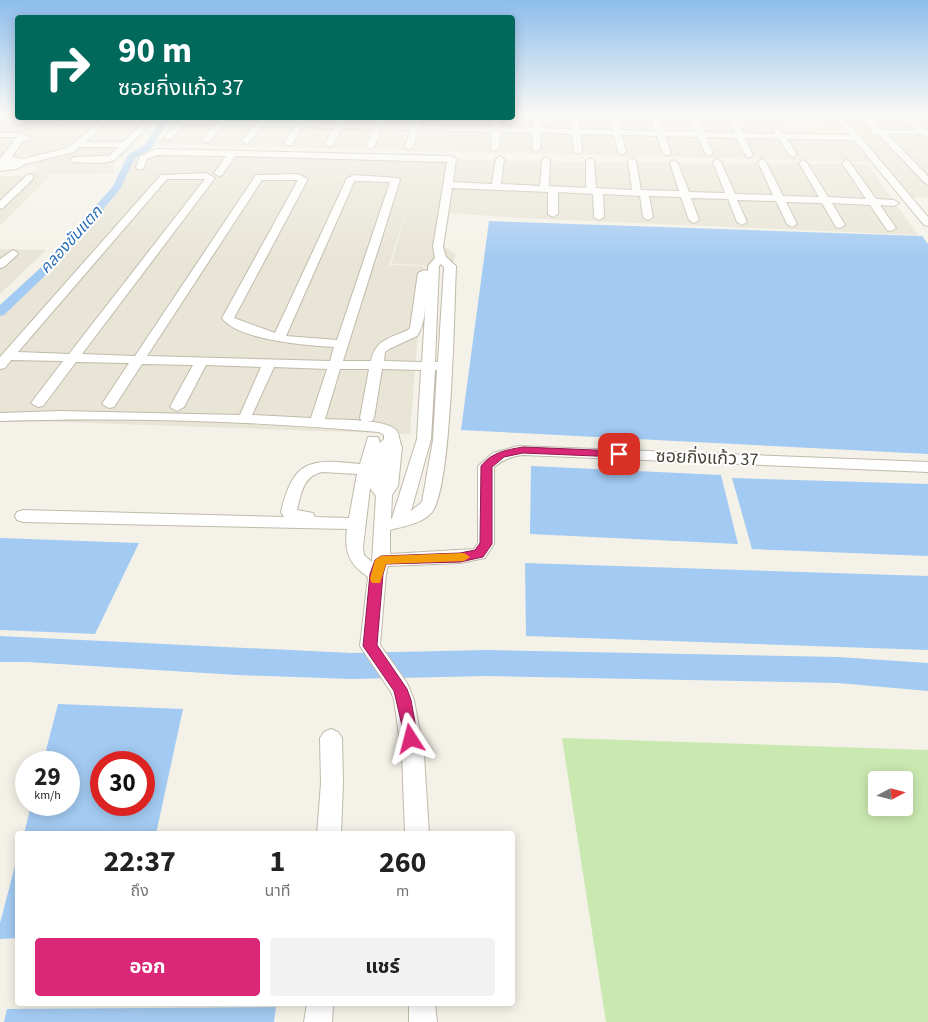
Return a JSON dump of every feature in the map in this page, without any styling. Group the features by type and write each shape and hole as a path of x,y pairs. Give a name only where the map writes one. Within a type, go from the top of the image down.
{"street":[{"path":"2,166 17,166 22,163"},
{"path":"140,167 141,163"},
{"path":"178,172 185,163"},
{"path":"219,173 226,163"},
{"path":"262,173 268,163"},
{"path":"304,174 310,163"},
{"path":"348,175 353,163"},
{"path":"382,527 418,516 426,511 430,502 440,440 450,266 441,258 438,247 451,163"},
{"path":"496,187 499,163"},
{"path":"546,163 553,214"},
{"path":"590,163 599,217"},
{"path":"632,163 648,217"},
{"path":"674,163 694,220"},
{"path":"718,163 742,222"},
{"path":"762,163 792,224"},
{"path":"803,163 840,225"},
{"path":"846,163 891,228"},
{"path":"877,163 928,223"},
{"path":"910,163 928,181"},
{"path":"109,404 257,178 262,176 303,179 228,318 262,334 291,341 341,344"},
{"path":"0,206 30,177"},
{"path":"4,360 164,177 210,178 38,403"},
{"path":"279,338 350,180 355,178 395,180 318,418"},
{"path":"448,185 894,203"},
{"path":"506,200 508,187"},
{"path":"0,265 12,253"},
{"path":"400,520 424,439 434,266 441,258"},
{"path":"367,418 379,351 384,346 414,333 416,328 424,269"},
{"path":"431,310 448,310"},
{"path":"4,360 72,357 336,365 444,366"},
{"path":"176,407 202,361"},
{"path":"246,414 269,363"},
{"path":"0,417 60,415 336,423 382,428 391,433 391,441 384,447 357,522 355,546 356,556 363,564 379,567"},
{"path":"424,439 440,440"},
{"path":"373,440 372,482 382,527 370,646 400,689 404,700 413,755 417,831"},
{"name":"ซอยกิ่งแก้ว 37","path":"379,567 479,554 486,544 486,466 493,458 511,451 928,467"},
{"path":"420,456 438,457"},
{"path":"357,522 294,516 289,512 300,478 307,473 330,467 372,482"},
{"path":"23,516 357,522"},
{"path":"329,831 332,783 331,738"},
{"path":"318,1022 320,1006"},
{"path":"422,1006 423,1022"}],"shaded area":[{"path":"33,163 115,163 113,173 44,175 50,176 0,226 0,176 21,176 33,173 37,169"},
{"path":"128,163 867,164 918,235 522,218 450,213 442,245 455,254 453,266 424,267 424,265 391,264 414,187 389,265 423,266 410,434 0,420 0,314 58,256 94,213 113,195 124,175"},
{"path":"881,163 928,163 928,197 912,198"},
{"path":"0,249 46,250 0,294"}],"green space":[{"path":"562,738 928,750 928,1022 606,1022"}],"water":[{"path":"489,221 922,236 928,244 928,454 461,430"},
{"path":"531,466 721,475 738,544 530,534"},
{"path":"732,478 928,484 928,556 752,549"},
{"path":"0,538 139,543 95,634 0,630"},
{"path":"525,563 928,576 928,650 526,636"},
{"path":"58,704 183,709 157,831 25,831 28,816 80,816 80,751 46,751"},
{"path":"15,866 15,938 0,939 0,923"},
{"path":"276,1007 274,1022 4,1022 7,1009"}],"waterway":[{"name":"คลองขันแตก","path":"0,312 52,263 117,187 128,163"},
{"path":"0,649 237,662 351,666 487,663 838,670 928,677"}],"slow traffic":[{"path":"376,579 381,560 464,557"}],"route":[{"path":"411,739 404,700 400,689 370,646 377,574 381,560 460,557 479,554 486,544 486,466 493,458 511,451 523,450 619,454"}]}
